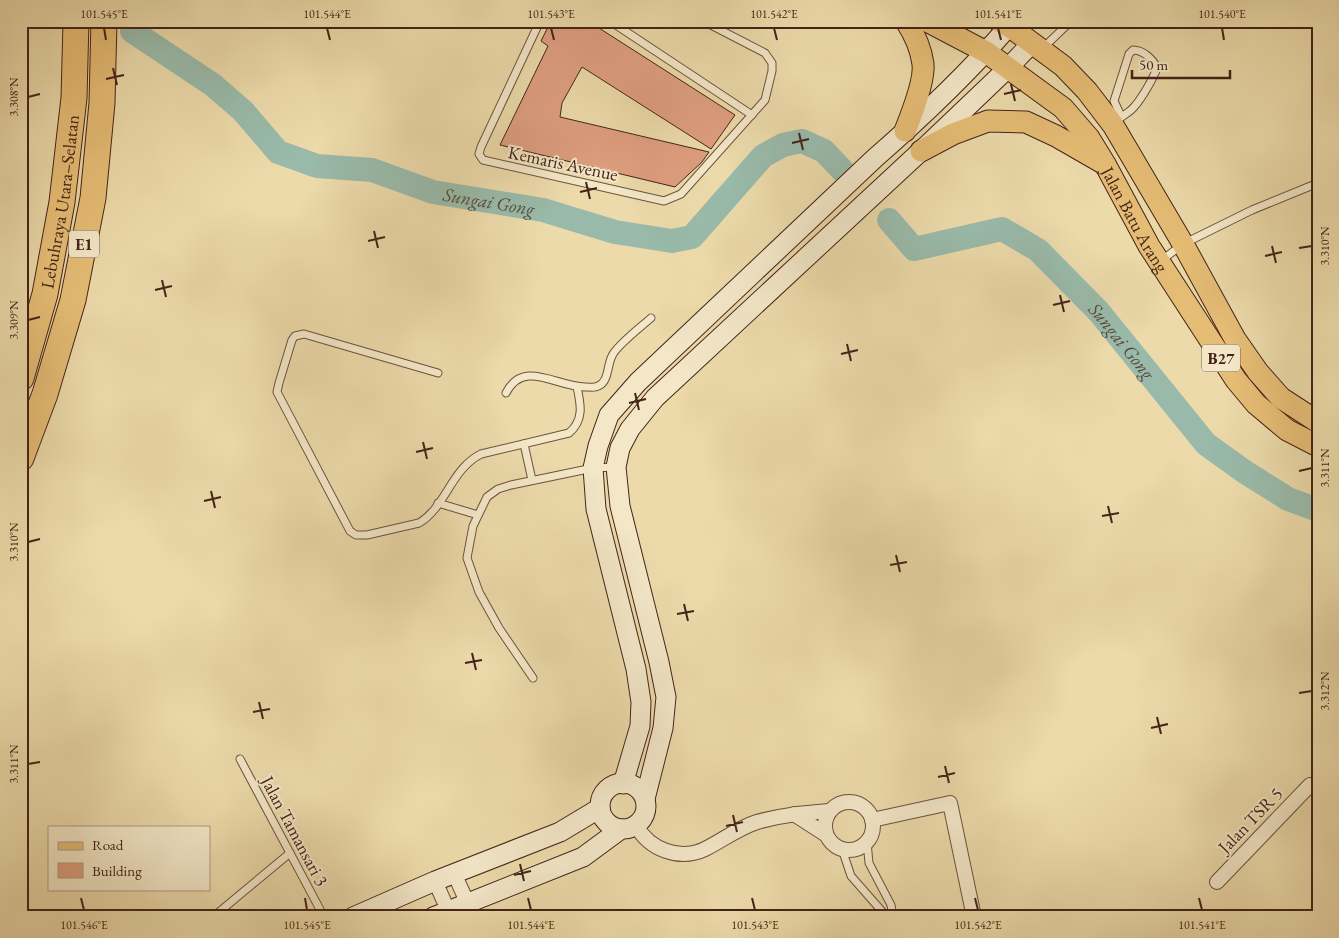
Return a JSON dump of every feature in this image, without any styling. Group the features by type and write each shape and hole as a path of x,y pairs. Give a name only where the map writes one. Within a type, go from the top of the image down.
{"highway":[{"name":"Lebuhraya Utara–Selatan","path":"21,378 45,294 62,202 74,98 76,21"},
{"name":"Lebuhraya Utara–Selatan","path":"21,458 45,394 73,300 91,207 102,103 104,21"}],"main road":[{"path":"905,131 915,106 923,66 916,38 906,21"},
{"name":"Jalan Batu Arang","path":"926,21 986,52 1063,108 1089,138 1106,164 1149,246 1236,380 1256,404 1287,430 1318,446"},
{"name":"Jalan Batu Arang","path":"1004,24 1063,66 1117,121 1235,339 1258,372 1282,398 1318,422"},
{"path":"920,151 953,134 988,121 1026,122 1056,136 1106,164"}],"street":[{"path":"623,784 640,726 641,702 636,669 596,509 593,468 598,446 609,415 638,382 905,131 986,52 1004,24"},
{"path":"435,881 445,914 469,909 584,857 628,827 642,820 645,813 645,799 663,728 666,698 659,662 620,506 616,467 620,448 630,429 655,398 1008,68 1037,47"},
{"path":"645,799 637,788 623,784 616,785 604,793 601,800 600,808 604,820 609,824 628,827 640,833 655,846 667,852 685,854 704,850 732,833 754,823 780,815 829,811 842,803 857,803 869,813 872,820 871,836 867,842 855,849 842,849 835,846 829,841 826,834 826,818 829,811"},
{"name":"Jalan TSR 5","path":"1217,882 1314,786"},
{"path":"872,820 950,802 974,917"},
{"path":"353,917 454,873 560,832 600,808"},
{"path":"794,814 826,834"},
{"path":"454,873 469,909"}],"lane":[{"name":"Kemaris Avenue","path":"540,21 481,147 479,154 483,160 664,201 680,194 765,100 772,71 772,63 765,53 703,21"},
{"path":"610,21 752,114"},
{"path":"1037,47 1071,21"},
{"path":"1133,50 1139,50 1154,62 1157,68 1134,107 1117,121 1114,101 1129,54 1133,50"},
{"path":"1160,262 1183,244 1252,210 1318,183"},
{"path":"506,393 518,378 534,375 577,387 597,387 605,380 612,353 651,318"},
{"path":"438,373 304,334 295,336 292,340 278,392 350,531 356,535 366,535 425,520 470,459 481,454 569,433 577,426 581,407 577,387"},
{"path":"524,444 532,480"},
{"path":"533,678 499,628 479,592 467,558 473,526 488,497 498,490 532,480 593,468 616,467"},
{"path":"438,503 478,515"},
{"name":"Jalan Tamansari 3","path":"240,759 324,917"},
{"path":"867,842 869,863 890,905 893,917"},
{"path":"842,849 852,876 886,917"},
{"path":"213,917 290,853"}],"building":[{"path":"551,21 588,21 735,115 711,149 582,67 562,103 560,117 709,152 702,162 675,187 500,145 548,46 541,41"}],"waterway":[{"name":"Sungai Gong","path":"132,31 213,85 243,111 278,152 317,166 372,170 433,192 543,210 615,232 672,241 692,237 763,156 783,145 802,141 824,151 842,170"},
{"name":"Sungai Gong","path":"889,220 914,249 1002,229 1038,250 1099,312 1206,444 1245,472 1288,499 1318,510"}]}
